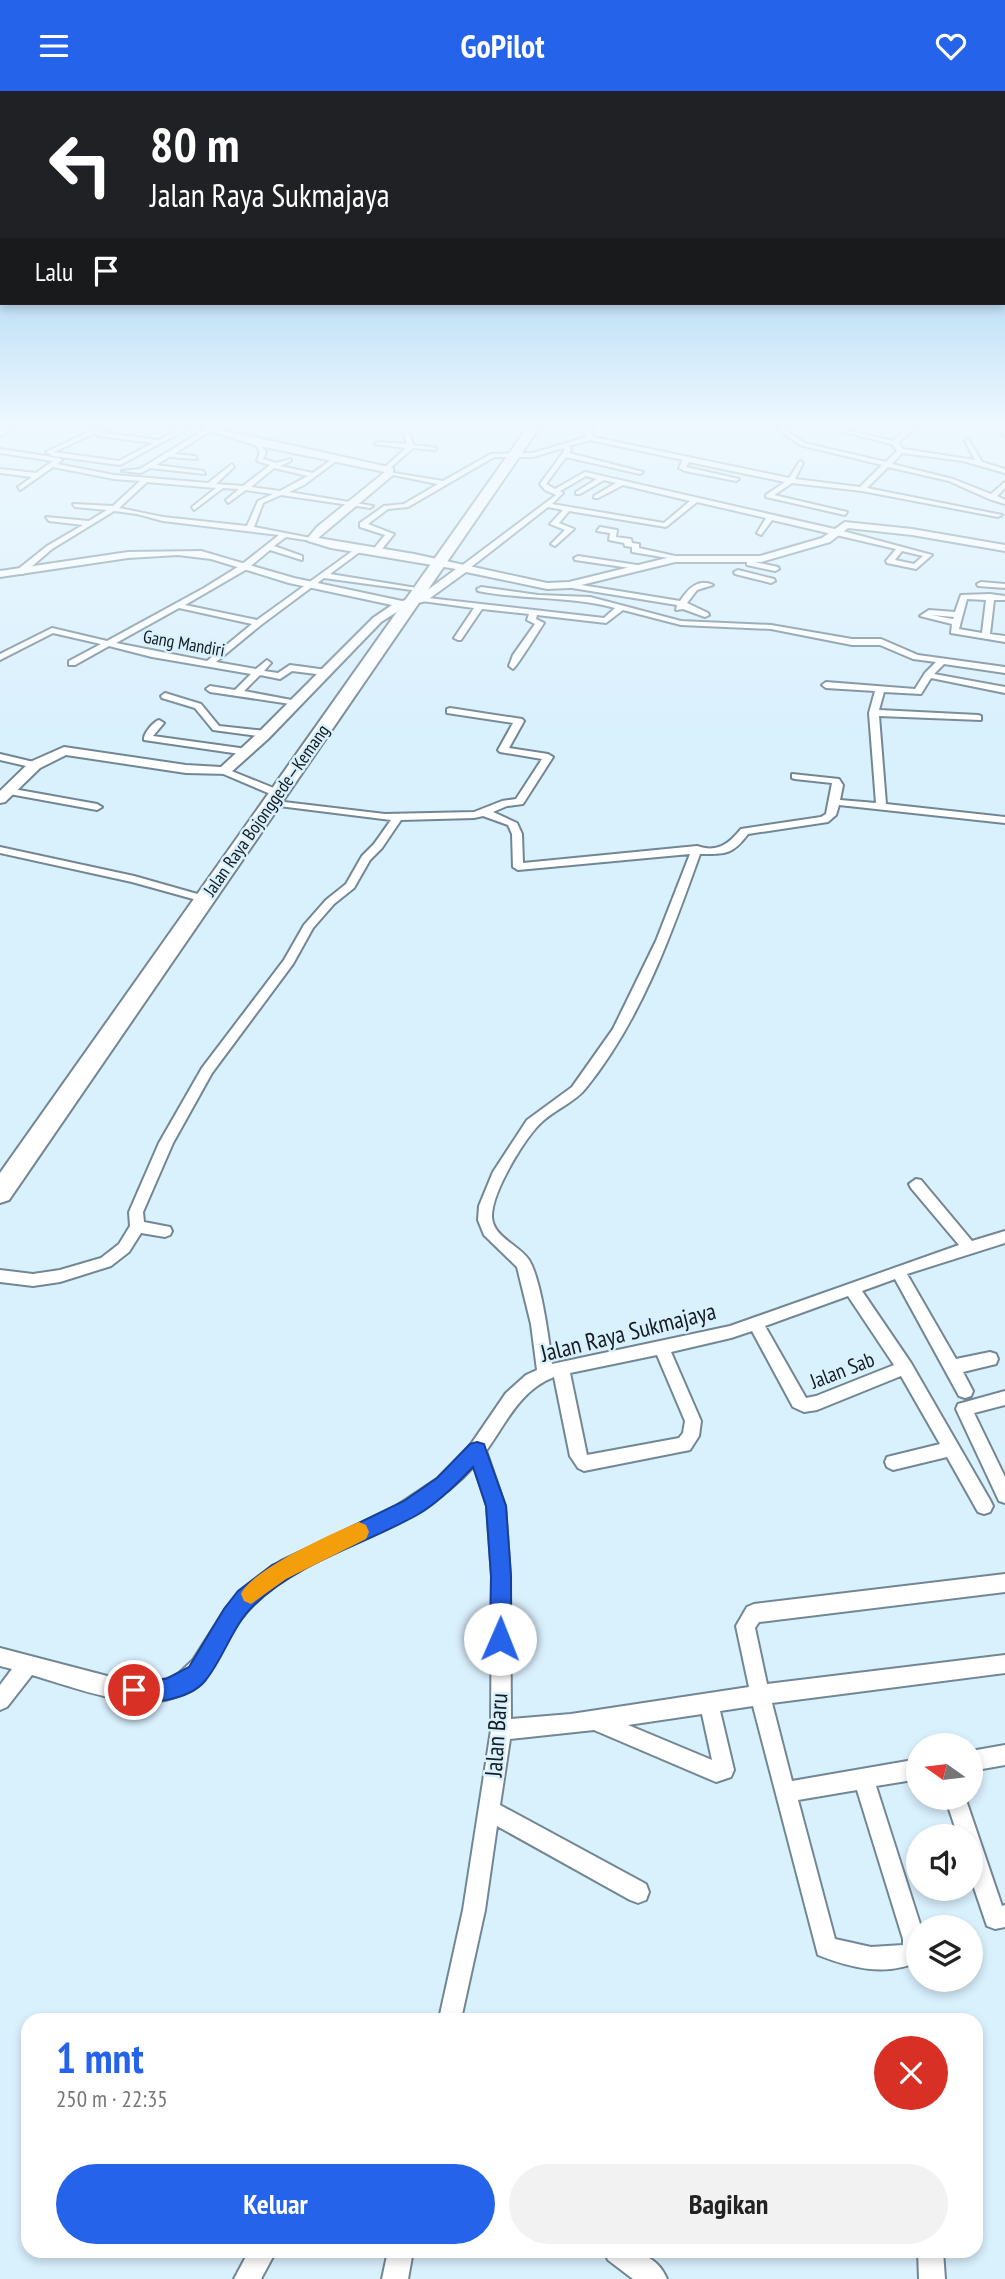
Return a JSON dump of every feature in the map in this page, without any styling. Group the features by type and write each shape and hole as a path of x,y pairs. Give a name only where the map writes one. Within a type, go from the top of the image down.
{"highway":[{"name":"Jalan Raya Bojonggede—Kemang","path":"0,1193 461,530"}],"street":[{"path":"20,572 35,558 78,530"},
{"path":"260,530 547,586 569,585 672,600 705,615"},
{"path":"312,539 322,530"},
{"path":"376,551 390,534 378,530"},
{"path":"224,771 266,734 377,620 463,569 515,530"},
{"path":"555,544 569,530"},
{"path":"598,530 614,532 612,538 628,541 628,544 636,546 635,550 680,558 750,562 775,569"},
{"path":"730,578 750,562 826,540 836,530"},
{"path":"859,530 900,548"},
{"path":"897,530 1003,546"},
{"path":"72,663 244,568 284,535"},
{"path":"269,547 299,558"},
{"path":"210,663 258,623 358,549"},
{"path":"0,574 174,552 214,556 244,568 309,585 413,598 606,621 621,607"},
{"path":"578,558 637,568"},
{"path":"569,585 680,558"},
{"path":"738,572 771,582"},
{"path":"981,584 1005,586 1004,574"},
{"path":"323,575 413,598"},
{"path":"668,619 698,584 709,585"},
{"path":"513,666 517,655 540,622 530,620 531,611 547,586"},
{"path":"481,589 538,597 590,599 689,623 771,627 852,642 881,642 916,657 1005,670"},
{"path":"986,636 990,596"},
{"path":"1005,598 964,597 956,619 955,631 1005,639"},
{"path":"458,638 480,605"},
{"path":"179,606 258,623"},
{"name":"Gang Mandiri","path":"0,657 49,631 257,673 280,676 290,669 324,672"},
{"path":"826,685 918,692 928,675 941,662"},
{"path":"237,693 267,663"},
{"path":"928,675 1005,689"},
{"path":"210,689 294,703"},
{"path":"880,691 874,713 881,807"},
{"path":"165,696 198,706 216,729 266,734"},
{"path":"450,711 519,721 503,750 548,757 519,802 492,806 485,813"},
{"path":"874,713 932,714 978,719"},
{"path":"159,723 148,739 247,752"},
{"path":"4,795 35,765 57,753 74,751 173,767 224,771 274,798 397,818 485,813 512,823 517,834 518,867 697,849 729,849 741,833 749,830 824,820 831,815 838,785 836,781 795,776"},
{"path":"0,757 35,765"},
{"path":"4,795 97,807"},
{"path":"835,802 1005,820"},
{"path":"0,1276 46,1278 106,1262 124,1248 137,1227 136,1212 166,1143 207,1071 289,961 308,927 330,902 350,886 366,858 378,846 397,818"},
{"path":"661,1347 694,1429 684,1445 588,1463 581,1461 524,1265 519,1257 489,1232 484,1223 484,1211 498,1179 532,1123 539,1115 573,1094 623,1025 663,937 697,849"},
{"path":"0,850 134,879 204,899"},
{"path":"916,1184 970,1248"},
{"path":"137,1227 165,1231"},
{"name":"Jalan Raya Sukmajaya","path":"0,1657 134,1690 167,1690 182,1684 196,1675 231,1616 245,1598 279,1572 411,1508 444,1484 477,1450 507,1401 519,1389 553,1371 661,1347 694,1343 756,1324 1005,1237"},
{"path":"899,1273 965,1391"},
{"path":"852,1289 905,1368 984,1506"},
{"name":"Jalan Sab","path":"756,1324 799,1402 804,1405 817,1403 905,1368"},
{"path":"952,1367 990,1359"},
{"path":"1005,1398 964,1409 1005,1495"},
{"path":"893,1462 951,1449"},
{"name":"Jalan Baru","path":"451,2013 474,1910 501,1730 501,1576 496,1506 477,1450"},
{"path":"863,1777 914,1939 915,1951 903,1958 843,1954 826,1947 760,1695 745,1626 754,1613 1005,1583"},
{"path":"0,1700 29,1663"},
{"path":"501,1730 1005,1664"},
{"path":"593,1720 716,1772 724,1770 709,1703"},
{"path":"984,1759 1005,1755"},
{"path":"785,1792 906,1771"},
{"path":"489,1810 638,1892"},
{"path":"983,1882 995,1917 1005,1916"},
{"path":"247,2279 258,2258"},
{"path":"395,2279 400,2258"},
{"path":"626,2258 654,2279"},
{"path":"931,2258 932,2279"}],"slow traffic":[{"path":"251,1594 279,1572 359,1532"}],"route":[{"path":"134,1690 167,1690 196,1675 231,1616 245,1598 279,1572 411,1508 444,1484 477,1450 496,1506 501,1576 500,1639"}]}
